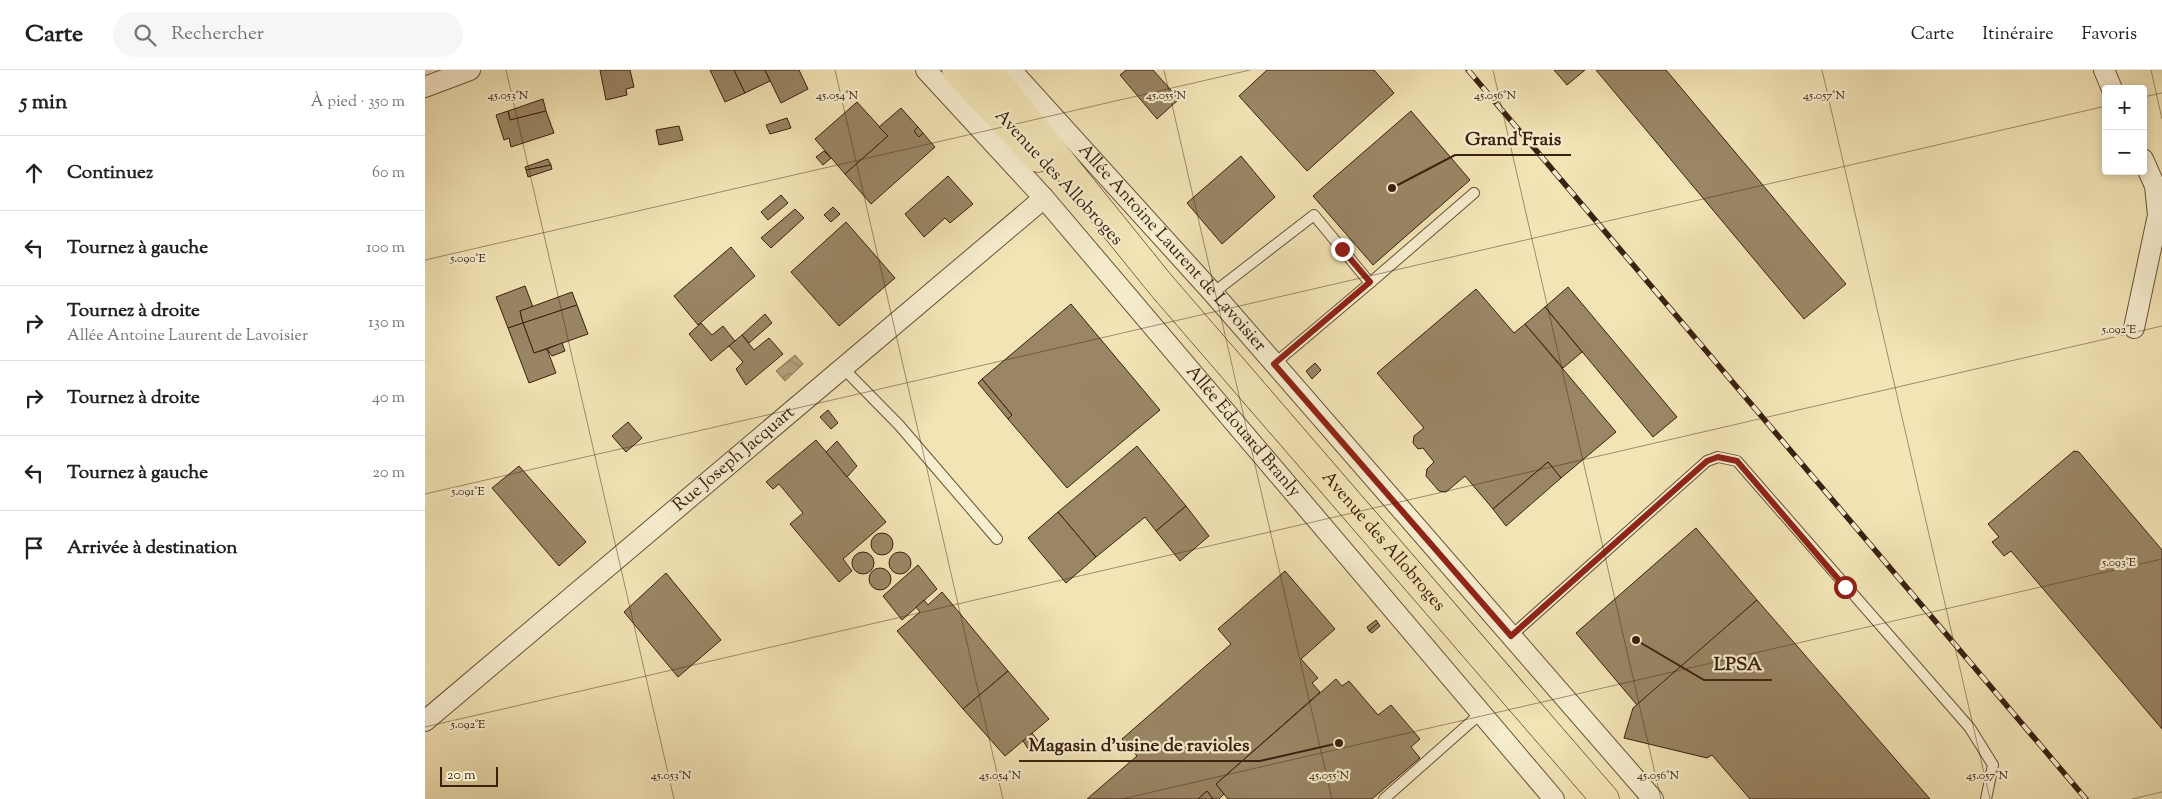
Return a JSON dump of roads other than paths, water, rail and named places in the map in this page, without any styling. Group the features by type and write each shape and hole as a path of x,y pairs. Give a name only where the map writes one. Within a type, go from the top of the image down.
{"main road":[{"name":"Avenue des Allobroges","path":"956,70 1081,206 1161,284"},
{"name":"Avenue des Allobroges","path":"1004,76 1161,284 1605,799"}],"street":[{"path":"425,87 470,70"},
{"name":"Allée Edouard Branly","path":"926,70 1044,198 1554,799"},
{"path":"968,70 974,76 1004,76"},
{"path":"2104,70 2110,85"},
{"name":"Allée Antoine Laurent de Lavoisier","path":"1004,76 1213,293 1653,799"},
{"path":"2134,328 2158,215 2155,186 2147,168"},
{"name":"Rue Joseph Jacquart","path":"425,721 1044,198"}],"lane":[{"path":"1274,364 1474,194"},
{"path":"1213,293 1314,215 1370,282"},
{"path":"843,368 899,425 997,539"},
{"path":"1511,636 1707,461 1718,457 1737,461 1970,728 1993,765 1986,799"},
{"path":"1384,799 1481,712"}],"water":[{"path":"795,355 803,364 785,381 776,371"}],"railway":[{"path":"1468,70 2086,799"}],"place":[{"name":"Grand Frais","path":"1392,188"},
{"name":"LPSA","path":"1636,640"},
{"name":"Magasin d’usine de ravioles","path":"1339,743"}]}
